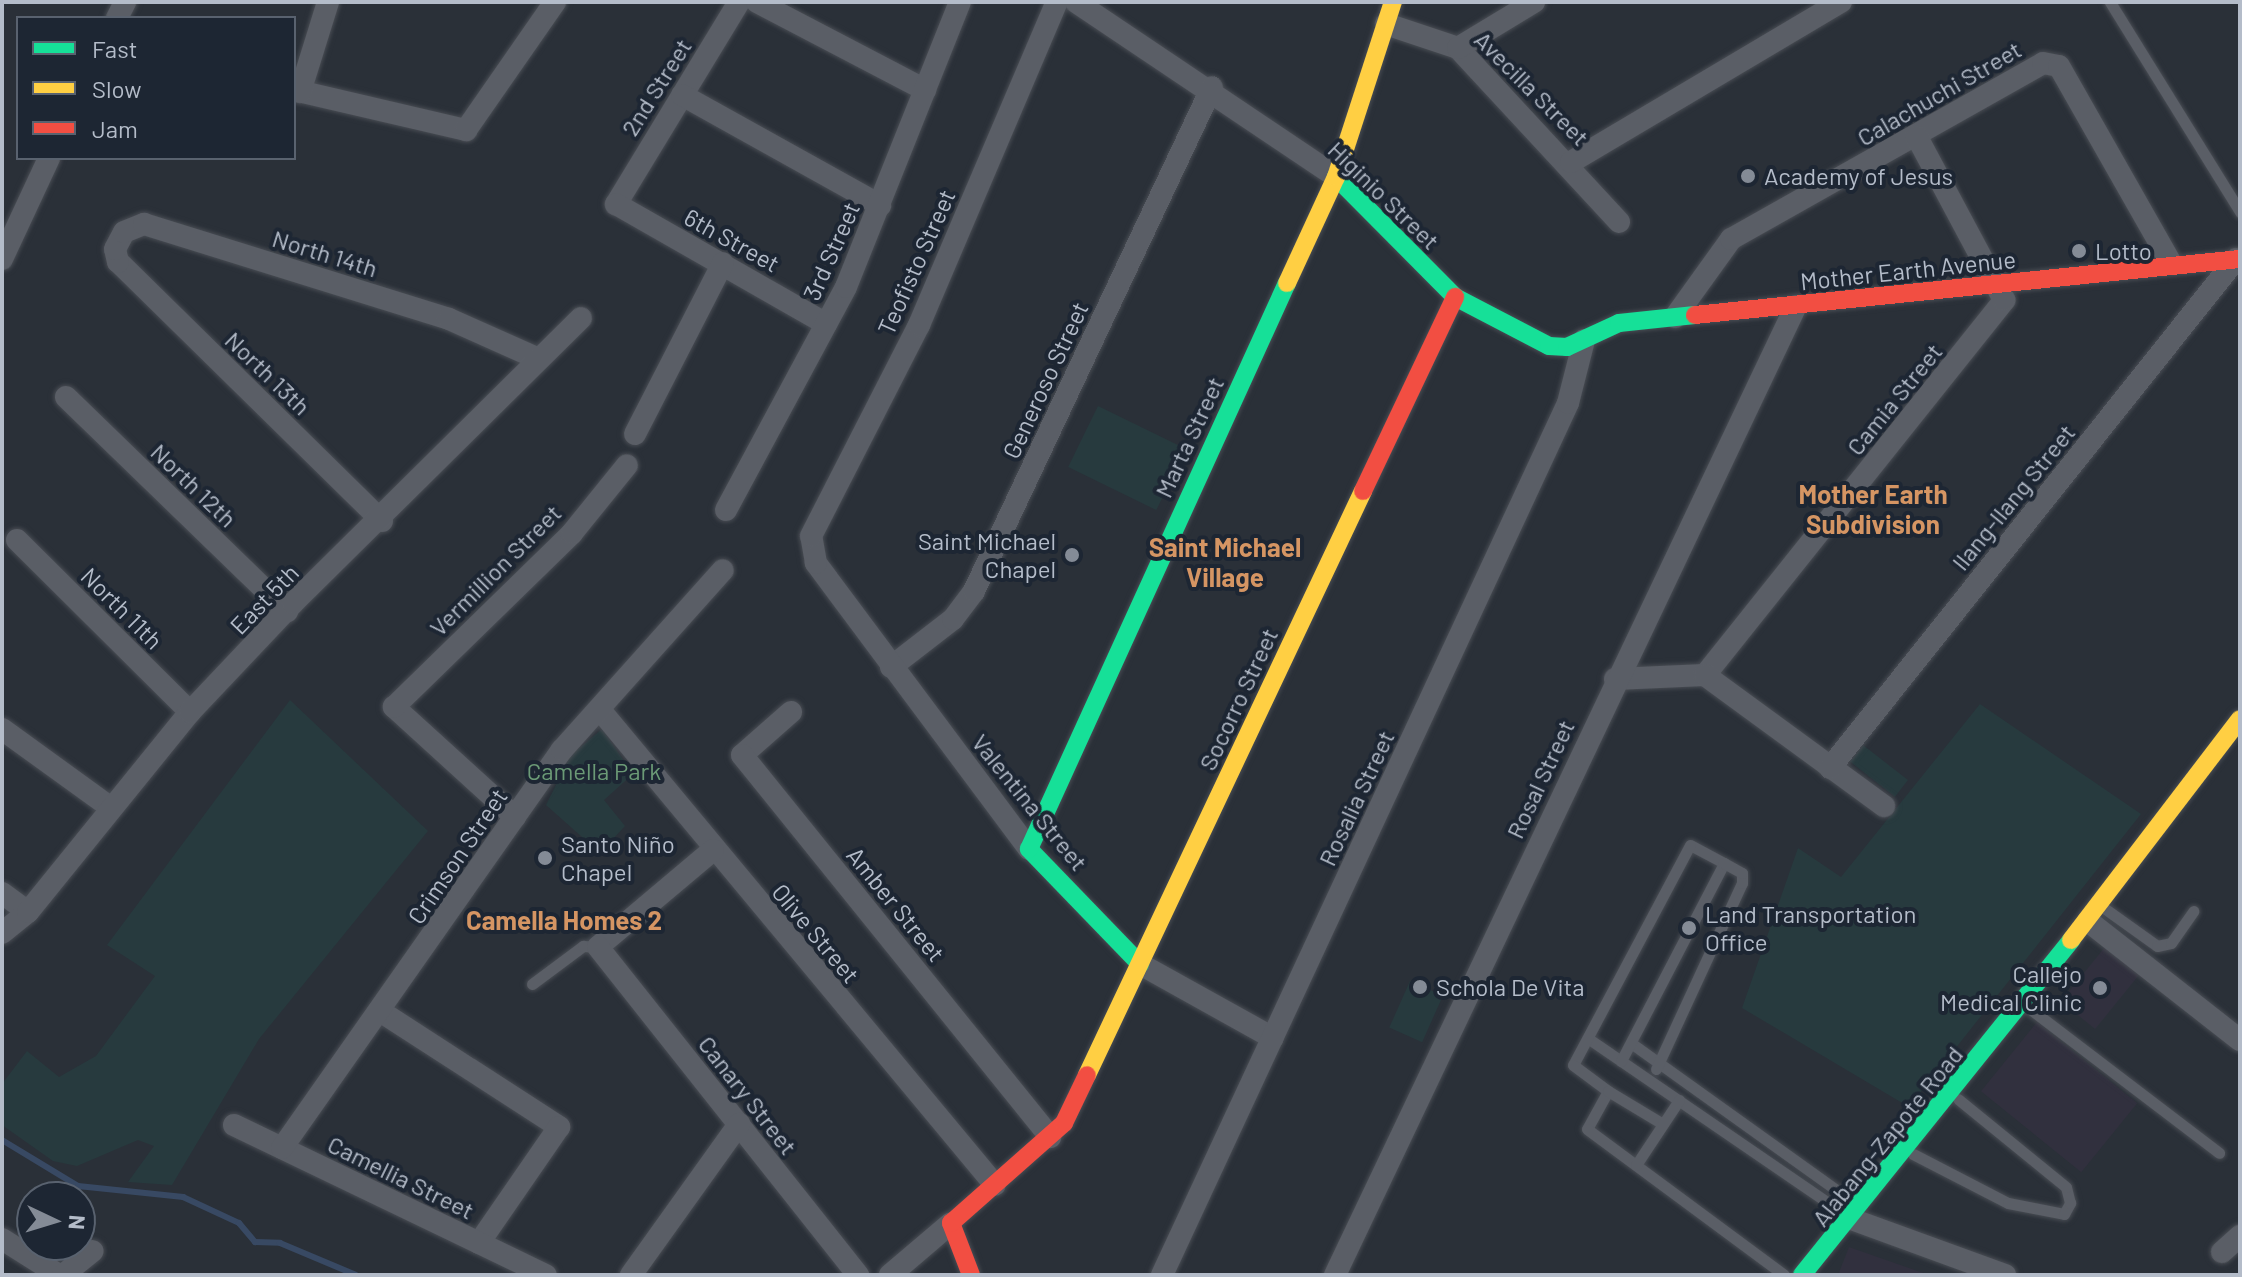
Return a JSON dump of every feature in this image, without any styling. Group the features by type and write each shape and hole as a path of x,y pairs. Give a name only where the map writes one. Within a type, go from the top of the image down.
{"main road":[{"name":"Marta Street","path":"1029,849 1336,177 1393,2"},
{"name":"Higinio Street","path":"1336,177 1455,297 1549,346 1584,340"},
{"name":"Mother Earth Avenue","path":"1584,340 1619,323 2003,285 2171,263 2238,259"},
{"name":"Socorro Street","path":"1057,1130 1140,964 1455,297"},
{"name":"Alabang-Zapote Road","path":"1802,1275 1858,1214 1909,1151 2240,719"},
{"name":"Valentina Street","path":"1029,849 1140,964"},
{"path":"971,1275 951,1223 1057,1130"}],"street":[{"path":"328,2 297,91 458,133 475,121 555,2"},
{"name":"2nd Street","path":"616,200 739,2"},
{"path":"757,2 925,90"},
{"name":"3rd Street","path":"726,510 826,324 880,205 960,2"},
{"name":"Teofisto Street","path":"811,536 919,325 1057,2"},
{"name":"Higinio Street","path":"1076,2 1212,87 1336,177"},
{"path":"1458,48 1534,2"},
{"path":"1571,162 1841,2"},
{"name":"Avecilla Street","path":"1386,24 1458,48 1571,162 1619,222"},
{"name":"Calachuchi Street","path":"1675,317 1731,239 1917,137 2028,68 2054,63 2171,263"},
{"name":"Generoso Street","path":"891,667 953,619 974,591 1212,87"},
{"path":"682,95 880,205"},
{"path":"1917,137 2003,285"},
{"path":"2,259 48,160"},
{"name":"6th Street","path":"616,200 826,324"},
{"name":"North 14th","path":"118,262 115,249 124,232 144,224 449,319 539,359"},
{"name":"Ilang-Ilang Street","path":"1830,768 2238,259"},
{"name":"North 13th","path":"118,262 382,521"},
{"path":"635,434 723,263"},
{"name":"Camia Street","path":"1705,675 2001,307 2003,285"},
{"name":"Rosal Street","path":"1335,1275 1615,679 1796,306"},
{"name":"East 5th","path":"2,933 28,912 190,712 581,318"},
{"name":"Rosalia Street","path":"1162,1275 1568,403 1584,340"},
{"name":"North 12th","path":"66,397 287,611"},
{"name":"Vermillion Street","path":"515,817 394,707 572,533 627,465"},
{"name":"Valentina Street","path":"811,536 816,563 1029,849"},
{"name":"North 11th","path":"17,540 190,712"},
{"name":"Crimson Street","path":"282,1148 383,1013 562,750 601,711 723,570"},
{"path":"1615,679 1705,675 1884,806"},
{"name":"Olive Street","path":"601,711 713,850 995,1185"},
{"name":"Amber Street","path":"791,712 742,755 1057,1130"},
{"path":"2,729 111,808"},
{"path":"598,947 713,850"},
{"path":"2,893 28,912"},
{"path":"2094,913 2239,1038"},
{"name":"Canary Street","path":"598,947 858,1275"},
{"name":"Valentina Street","path":"1140,964 1273,1038"},
{"path":"383,1013 559,1127 479,1243"},
{"path":"631,1275 739,1124"},
{"name":"Camellia Street","path":"234,1125 536,1273"},
{"path":"1858,1214 1886,1231 2005,1275"},
{"path":"890,1275 951,1223"},
{"path":"2222,1252 2240,1236"},
{"path":"2,1239 61,1275 80,1261"}],"lane":[{"path":"2110,2 2240,212"},
{"path":"1651,1080 1742,883 1742,873 1690,845 1573,1065 1608,1091 1663,1124"},
{"path":"1621,1061 1724,863"},
{"path":"2094,913 2157,946 2171,943 2193,911"},
{"path":"532,984 583,946 598,947"},
{"path":"2024,1004 2219,1153"},
{"path":"1589,1039 1858,1214"},
{"path":"1631,1043 1858,1214"},
{"path":"1608,1091 1587,1129 1784,1275"},
{"path":"1909,1151 2008,1203 2064,1214 2070,1203 2066,1187 1952,1095"},
{"path":"1636,1165 1679,1100"}],"shaded area":[{"name":"Callejo Medical Clinic","path":"2105,947 2139,975 2095,1029 2061,1001"},
{"path":"2037,1022 2137,1103 2081,1172 1981,1091"},
{"path":"1849,1247 1929,1275 1838,1275"}],"green space":[{"path":"1098,406 1186,449 1156,510 1068,467"},
{"path":"290,700 428,831 259,1039 172,1185 128,1182 154,1146 138,1140 77,1166 53,1161 2,1125 2,1084 27,1051 59,1077 96,1056 155,976 107,945"},
{"path":"1980,704 2141,814 1909,1107 1742,1008 1798,848 1841,877"},
{"name":"Camella Park","path":"602,729 633,774 604,800 625,826 600,853 546,805 571,755"},
{"path":"1863,745 1908,780 1895,797 1850,762"},
{"path":"1410,981 1443,996 1422,1042 1389,1028"}],"waterway":[{"path":"2,1140 78,1186 183,1197 239,1223 255,1242 280,1243 356,1275"}],"traffic: fast":[{"path":"1336,177 1455,297 1549,346 1567,347 1619,323 1695,315"},
{"path":"1140,964 1029,849 1287,283"},
{"path":"1802,1275 2071,940"}],"traffic: slow":[{"path":"1287,283 1336,177 1393,2"},
{"path":"1087,1075 1363,491"},
{"path":"2071,940 2240,719"}],"traffic: jam":[{"path":"1695,315 2240,259"},
{"path":"1363,491 1455,297"},
{"path":"971,1275 951,1223 1064,1123 1087,1075"}],"place":[{"name":"Academy of Jesus","path":"1748,176"},
{"name":"Lotto","path":"2079,251"},
{"name":"Saint Michael Chapel","path":"1072,555"},
{"name":"Santo Niño Chapel","path":"545,858"},
{"name":"Land Transportation Office","path":"1689,928"},
{"name":"Schola De Vita","path":"1420,987"},
{"name":"Callejo Medical Clinic","path":"2100,988"}],"district":[{"name":"Mother Earth Subdivision","path":"1873,509"},
{"name":"Saint Michael Village","path":"1225,562"},
{"name":"Camella Homes 2","path":"564,920"}]}
